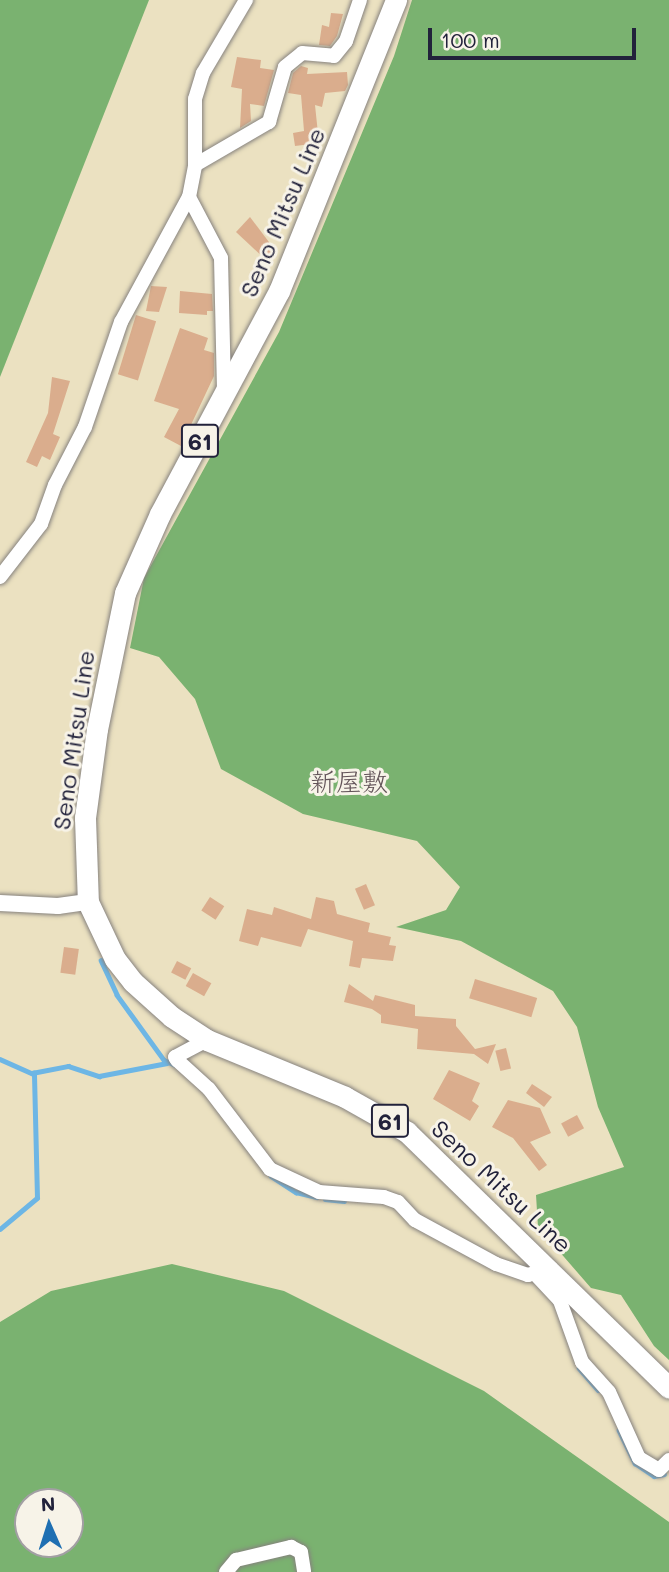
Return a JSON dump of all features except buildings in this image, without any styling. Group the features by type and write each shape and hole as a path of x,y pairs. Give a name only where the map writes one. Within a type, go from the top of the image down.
{"main road":[{"name":"Seno Mitsu Line","path":"396,0 308,227 225,397 139,555 125,593 97,729 85,818 88,902 115,959 133,982 207,1040 345,1097 407,1132 543,1271 669,1388"}],"street":[{"path":"0,577 41,524 55,485 85,427 121,322 189,197 195,165 195,99 203,74 246,0"},
{"path":"195,165 270,122 285,67 302,53 334,56 346,41 360,0"},
{"path":"189,197 221,258 225,397"},
{"path":"0,903 58,906 88,902"},
{"path":"207,1040 175,1057 209,1089 270,1168 319,1192 384,1197 398,1202 415,1220 496,1264 543,1271 560,1301 582,1362 599,1391 620,1410 639,1458 659,1470 669,1460"},
{"path":"226,1572 236,1560 291,1547 301,1552 304,1572"}],"green space":[{"path":"0,0 149,0 0,377"},
{"path":"412,0 669,0 669,1360 654,1346 621,1295 591,1288 538,1227 536,1195 624,1167 598,1107 577,1027 553,991 461,941 396,927 446,910 460,887 417,841 303,814 221,769 195,699 159,657 130,648 144,578 279,332 394,56"},
{"path":"172,1264 284,1291 484,1391 669,1522 669,1572 0,1572 0,1322 51,1291"}],"waterway":[{"path":"101,960 117,995 164,1060 175,1065"},
{"path":"0,1059 32,1073 68,1066 99,1076 167,1063"},
{"path":"0,1229 37,1198 34,1073"},
{"path":"271,1176 296,1192 316,1197"},
{"path":"325,1199 344,1201"},
{"path":"579,1368 598,1390"},
{"path":"619,1430 635,1463 654,1476 664,1474"}],"district":[{"name":"新屋敷","path":"349,782"}]}
